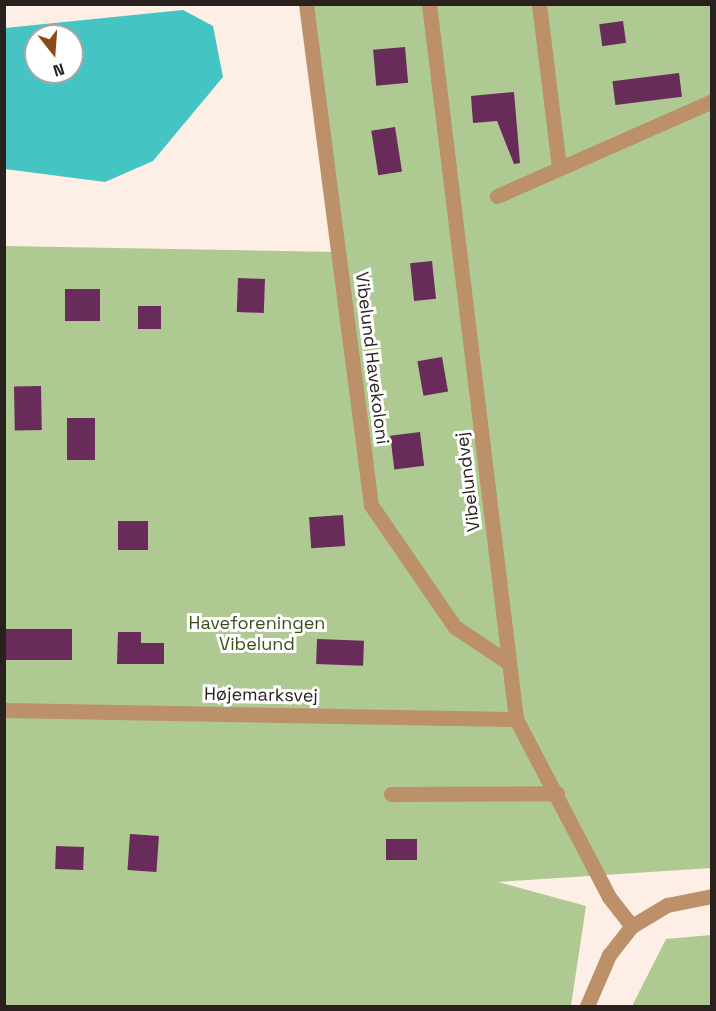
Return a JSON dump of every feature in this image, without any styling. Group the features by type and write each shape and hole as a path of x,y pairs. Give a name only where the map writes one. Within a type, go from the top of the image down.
{"street":[{"name":"Vibelund Havekoloni","path":"306,4 372,505 455,627 509,663"},
{"name":"Vibelundvej","path":"429,4 516,720 609,897 632,926"},
{"path":"539,4 559,168"},
{"path":"497,196 711,101"},
{"name":"Højemarksvej","path":"4,711 516,720"},
{"path":"391,794 556,793"},
{"path":"587,1006 609,955 632,926 667,905 711,896"}],"green space":[{"name":"Haveforeningen Vibelund","path":"302,5 711,5 711,868 498,882 586,906 571,1006 5,1006 5,246 335,252"},
{"path":"711,935 711,1006 632,1006 666,939"}],"water":[{"path":"183,10 213,26 223,77 153,161 105,182 5,169 5,28 24,26 24,84 84,84 84,24 45,24"}],"building":[{"path":"623,21 626,43 602,46 599,24"},
{"path":"405,47 408,83 376,86 373,50"},
{"path":"679,73 682,97 615,105 612,81"},
{"path":"514,92 520,163 514,164 497,121 473,123 471,96"},
{"path":"395,127 402,171 378,175 371,131"},
{"path":"432,261 436,299 414,301 410,263"},
{"path":"238,278 265,279 264,313 237,312"},
{"path":"65,289 100,289 100,321 65,321"},
{"path":"138,306 161,306 161,329 138,329"},
{"path":"442,357 448,391 423,396 417,361"},
{"path":"14,386 41,386 42,430 15,430"},
{"path":"67,418 95,418 95,460 67,460"},
{"path":"420,432 424,466 394,469 390,436"},
{"path":"343,515 345,546 311,548 309,517"},
{"path":"118,521 148,521 148,550 118,550"},
{"path":"4,629 72,629 72,660 4,660"},
{"path":"118,632 141,632 141,643 164,643 164,664 117,664"},
{"path":"317,639 364,641 363,666 316,664"},
{"path":"130,834 159,836 156,872 127,870"},
{"path":"386,839 417,839 417,860 386,860"},
{"path":"56,846 84,847 83,870 55,869"}]}
